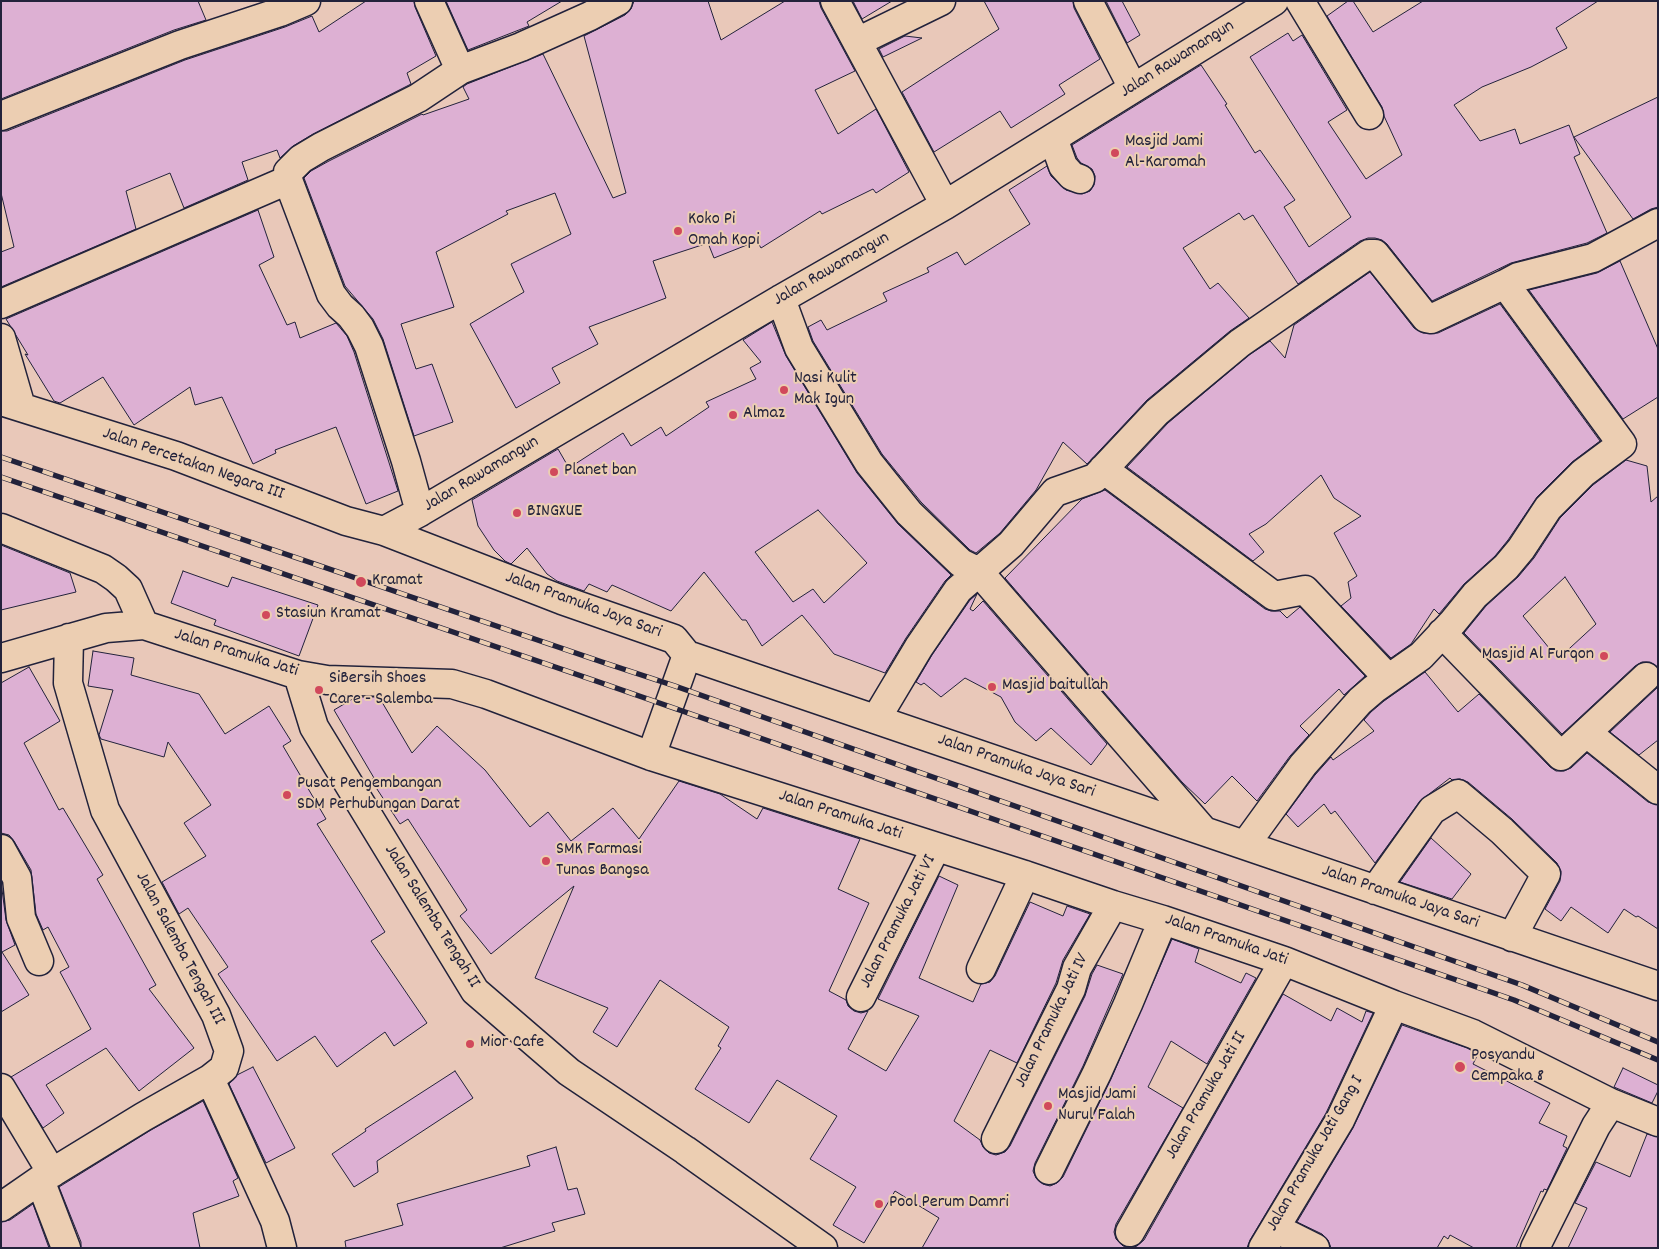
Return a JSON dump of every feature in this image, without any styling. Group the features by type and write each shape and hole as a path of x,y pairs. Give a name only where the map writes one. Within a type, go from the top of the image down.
{"street":[{"path":"1,116 277,6 306,1"},
{"path":"429,1 460,70"},
{"path":"420,512 406,461 369,346 360,328 331,294 288,180 288,172 321,148 418,98 460,70 521,47 586,9 618,1"},
{"path":"835,1 945,205"},
{"path":"857,42 941,1"},
{"path":"1088,1 1133,88"},
{"name":"Jalan Rawamangun","path":"384,531 420,512 781,299 945,205 1274,1"},
{"path":"1300,1 1369,115"},
{"path":"1053,138 1064,166 1072,176 1080,179"},
{"path":"1,304 288,180"},
{"path":"876,719 919,647 958,590 1011,544 1055,492 1095,478 1157,412 1240,343 1368,254 1375,254 1428,318 1431,318 1518,277 1593,258 1658,222"},
{"path":"1244,845 1303,765 1360,701 1388,678 1421,656 1475,595 1506,568 1548,508 1584,474 1622,444 1505,284"},
{"path":"781,299 799,348 869,464 909,513 961,562 979,572 1203,831"},
{"path":"1,338 11,404"},
{"name":"Jalan Percetakan Negara III","path":"11,404 176,456 346,521 384,531"},
{"path":"1103,469 1274,596 1305,590 1388,678"},
{"path":"1,528 103,569 128,590 144,625"},
{"name":"Jalan Pramuka Jaya Sari","path":"384,531 562,600 674,639 687,655 1658,986"},
{"name":"Jalan Pramuka Jati","path":"1,658 106,628 144,625 298,675 327,680 452,684 486,694 651,756 1284,960 1394,1005 1473,1034 1611,1103 1658,1122"},
{"path":"1442,633 1560,756 1646,677"},
{"name":"Jalan Salemba Tengah III","path":"1,1207 143,1117 210,1078 224,1068 229,1051 216,1015 105,810 68,683 69,638"},
{"path":"651,756 687,655"},
{"name":"Jalan Salemba Tengah II","path":"298,675 314,727 475,991 569,1072 685,1150 823,1248"},
{"path":"1587,733 1658,790"},
{"path":"1374,890 1432,810 1458,794 1502,831 1546,874 1512,936"},
{"name":"Jalan Pramuka Jati VI","path":"861,996 936,847"},
{"path":"1,849 17,878 21,918 39,960"},
{"path":"981,969 1025,875"},
{"name":"Jalan Pramuka Jati IV","path":"996,1139 1071,989 1077,968 1113,905"},
{"path":"1049,1170 1097,1073 1163,920"},
{"name":"Jalan Pramuka Jati II","path":"1130,1232 1284,960"},
{"name":"Jalan Pramuka Jati Gang I","path":"1269,1238 1340,1120 1394,1005"},
{"path":"210,1078 276,1221 282,1248"},
{"path":"1,1088 46,1177 66,1248"},
{"path":"1535,1248 1596,1126 1611,1103"},
{"path":"1269,1238 1315,1248"}],"building":[{"path":"1,1 198,1 206,20 174,30 1,99"},
{"path":"366,1 414,1 436,56 407,73 411,84 313,134 293,146 280,158 277,150 242,162 248,180 184,208 170,173 126,191 136,229 1,287 1,252 14,247 1,193 1,131 7,131 185,60 285,27 312,16 319,32"},
{"path":"446,1 562,1 527,22 529,26 468,50"},
{"path":"634,1 708,1 721,40 785,1 819,1 855,71 815,90 838,134 876,109 909,172 876,193 873,189 822,214 820,211 761,248 757,241 714,258 708,243 653,261 666,298 589,327 598,344 552,368 560,383 516,408 470,324 524,292 511,264 571,234 555,193 506,211 508,214 436,252 454,307 401,324 416,369 432,364 453,422 414,436 383,339 373,319 345,286 304,178 311,171 329,161 422,114 469,99 463,87 467,84 543,54 613,198 626,193 584,36 625,15 631,9"},
{"path":"853,1 892,1 862,19"},
{"path":"984,1 1073,1 1074,8 1100,59 1059,85 1065,94 1011,128 1000,111 934,152 902,92 999,29"},
{"path":"1106,1 1122,1 1140,35 1127,43"},
{"path":"1348,1 1353,1 1373,32 1423,1 1598,1 1556,28 1567,48 1531,67 1482,87 1454,105 1480,141 1515,129 1520,144 1569,125 1580,154 1574,157 1607,233 1587,243 1511,263 1432,301 1387,244 1375,238 1360,241 1298,284 1253,215 1244,220 1239,213 1183,248 1210,289 1218,283 1249,318 1230,331 1147,400 1087,464 1063,442 1036,490 1000,533 976,553 970,550 921,502 882,454 813,341 808,327 821,320 827,330 887,301 883,293 929,272 927,268 957,252 965,265 1030,224 1009,190 1047,166 1051,176 1066,190 1082,194 1090,191 1094,185 1095,176 1092,169 1081,163 1077,158 1072,145 1201,65 1227,104 1225,105 1255,153 1260,150 1295,200 1284,207 1309,247 1351,217 1250,57 1288,33 1293,41 1302,35 1347,110 1328,122 1366,179 1402,155 1384,116 1382,107 1327,16"},
{"path":"905,36 922,38 883,57 879,49"},
{"path":"1658,97 1658,207 1633,219 1574,137"},
{"path":"258,210 274,257 259,265 287,325 295,322 300,338 336,323 347,336 354,352 398,491 366,504 336,427 275,450 276,453 253,464 222,397 195,405 190,387 134,425 103,377 60,403 54,401 6,319"},
{"path":"1620,261 1658,349 1658,397 1623,419 1529,290 1597,273"},
{"path":"1370,272 1414,328 1423,333 1438,333 1500,304 1600,441 1572,462 1537,497 1495,556 1464,584 1439,614 1434,609 1411,644 1391,658 1341,606 1351,598 1348,582 1357,576 1334,533 1361,516 1334,498 1321,475 1266,524 1249,534 1264,552 1253,561 1127,467 1168,423 1249,355 1270,341 1285,358 1294,325"},
{"path":"772,322 786,356 857,473 898,524 951,575 906,638 885,673 834,654 802,615 762,646 746,620 742,620 704,572 671,611 612,585 607,592 589,584 584,591 557,581 547,574 527,548 511,564 494,550 478,526 472,500 558,449 569,468 623,433 631,446 661,427 666,436 709,407 706,402 756,379 750,368 761,362 743,340","holes":["818,510 867,563 824,603 813,589 793,602 755,552"]},
{"path":"1626,460 1647,466 1651,502 1658,496 1658,667 1650,662 1642,662 1635,666 1562,734 1464,633 1486,606 1518,577 1534,558 1560,518 1593,485","holes":["1565,577 1596,624 1558,659 1523,616"]},
{"path":"1105,490 1265,609 1280,611 1287,618 1300,607 1365,676 1344,695 1339,689 1300,726 1309,735 1290,756 1257,801 1232,776 1205,804 1182,782 1005,578 1082,499"},
{"path":"1,545 70,573 76,592 1,610"},
{"name":"Stasiun Kramat","path":"183,571 228,587 232,577 318,605 299,656 214,625 216,620 171,603"},
{"path":"977,594 970,609 973,611 983,601 1107,744 1091,765 1051,728 1036,741 1015,722 1001,697 965,678 941,697 924,683 921,685 916,682 970,600"},
{"path":"93,651 134,658 131,675 199,694 225,734 269,706 291,741 283,746 326,819 317,824 385,932 371,941 427,1023 394,1046 385,1032 337,1067 315,1036 277,1061 218,974 228,967 188,908 179,914 162,882 206,856 184,823 211,805 168,742 164,757 101,739 99,735 113,690 88,686"},
{"path":"29,667 60,721 24,743 59,810 63,808 103,875 97,879 156,985 149,989 194,1048 139,1091 106,1048 46,1085 64,1113 43,1128 11,1077 91,1029 60,972 69,967 48,927 43,930 36,914 31,870 14,841 9,835 1,833 1,683"},
{"path":"1425,672 1458,712 1479,694 1556,771 1564,771 1571,768 1587,753 1648,802 1658,805 1658,929 1624,909 1608,933 1571,907 1561,921 1545,909 1560,881 1561,871 1557,863 1512,819 1468,782 1460,779 1452,780 1450,778 1420,801 1375,863 1335,811 1331,814 1324,804 1298,827 1286,814 1331,757 1333,760 1374,731 1364,720 1371,712"},
{"path":"1658,687 1658,740 1639,755 1610,732"},
{"path":"356,697 379,697 412,753 437,726 485,770 530,827 548,812 571,841 613,808 639,839 679,781 720,794 757,819 763,808 860,839 838,889 869,903 829,991 846,1000 848,1006 854,1011 861,1013 868,1011 848,1049 886,1071 919,1016 878,999 939,876 958,885 919,978 973,1002 981,984 990,982 995,976 1030,902 1063,916 1067,906 1090,914 1063,960 1056,983 1017,1063 990,1050 954,1121 980,1140 983,1147 989,1153 996,1155 1005,1152 1010,1146 1085,996 1097,965 1123,974 1083,1066 1035,1163 1033,1171 1036,1178 1043,1184 1050,1186 1057,1183 1063,1177 1111,1079 1172,939 1199,949 1195,962 1241,983 1246,973 1256,978 1207,1064 1171,1041 1148,1087 1183,1108 1116,1224 1114,1232 1116,1239 1123,1246 1131,1248 922,1248 939,1218 895,1191 864,1243 833,1225 856,1187 810,1159 837,1116 777,1080 749,1123 695,1089 721,1048 718,1046 729,1027 660,980 617,1047 593,1032 608,1008 535,978 574,886 491,954 460,916 467,910 408,819 400,824 371,780 374,778 334,710"},
{"path":"1431,838 1471,874 1452,899 1400,882"},
{"path":"1,882 6,920 15,945 2,952 29,995 1,1012"},
{"path":"1283,994 1331,1021 1337,1008 1362,1022 1366,1011 1373,1013 1326,1113 1247,1248 1131,1248 1144,1240"},
{"path":"1402,1025 1467,1048 1478,1054 1473,1064 1550,1103 1539,1123 1567,1136 1563,1146 1567,1148 1547,1190 1541,1191 1516,1248 1474,1248 1450,1235 1448,1239 1444,1236 1437,1248 1331,1248 1328,1240 1322,1234 1297,1222 1353,1128"},
{"path":"253,1067 295,1148 266,1163 229,1084 237,1075"},
{"path":"1623,1068 1658,1085 1658,1091 1652,1103 1614,1087"},
{"path":"455,1071 473,1098 377,1161 378,1172 354,1187 332,1154 366,1131 365,1129"},
{"path":"203,1101 238,1178 233,1181 239,1196 193,1213 200,1248 81,1248 81,1242 59,1187 151,1130"},
{"path":"1647,1134 1658,1137 1658,1248 1568,1248 1587,1208 1575,1203 1596,1162 1630,1177"},
{"path":"556,1147 568,1190 577,1188 585,1214 552,1223 555,1231 500,1248 346,1248 345,1241 403,1225 397,1204 530,1166 527,1156"},
{"path":"33,1204 49,1248 1,1248 1,1222 10,1220"}],"railway":[{"path":"1,457 675,686 1522,985 1658,1042"},
{"path":"1,477 596,681 1514,1000 1658,1060"}],"place":[{"name":"Masjid Jami Al-Karomah","path":"1115,153"},
{"name":"Koko Pi Omah Kopi","path":"678,231"},
{"name":"Nasi Kulit Mak Igun","path":"784,390"},
{"name":"Almaz","path":"733,415"},
{"name":"Planet ban","path":"554,472"},
{"name":"BINGXUE","path":"517,513"},
{"name":"Kramat","path":"361,582"},
{"name":"Stasiun Kramat","path":"266,615"},
{"name":"Masjid Al Furqon","path":"1604,656"},
{"name":"Masjid baitullah","path":"992,687"},
{"name":"SiBersih Shoes Care - Salemba","path":"319,690"},
{"name":"Pusat Pengembangan SDM Perhubungan Darat","path":"287,795"},
{"name":"SMK Farmasi Tunas Bangsa","path":"546,861"},
{"name":"Mior Cafe","path":"470,1044"},
{"name":"Posyandu Cempaka 8","path":"1460,1067"},
{"name":"Masjid Jami Nurul Falah","path":"1048,1106"},
{"name":"Pool Perum Damri","path":"879,1204"}]}
